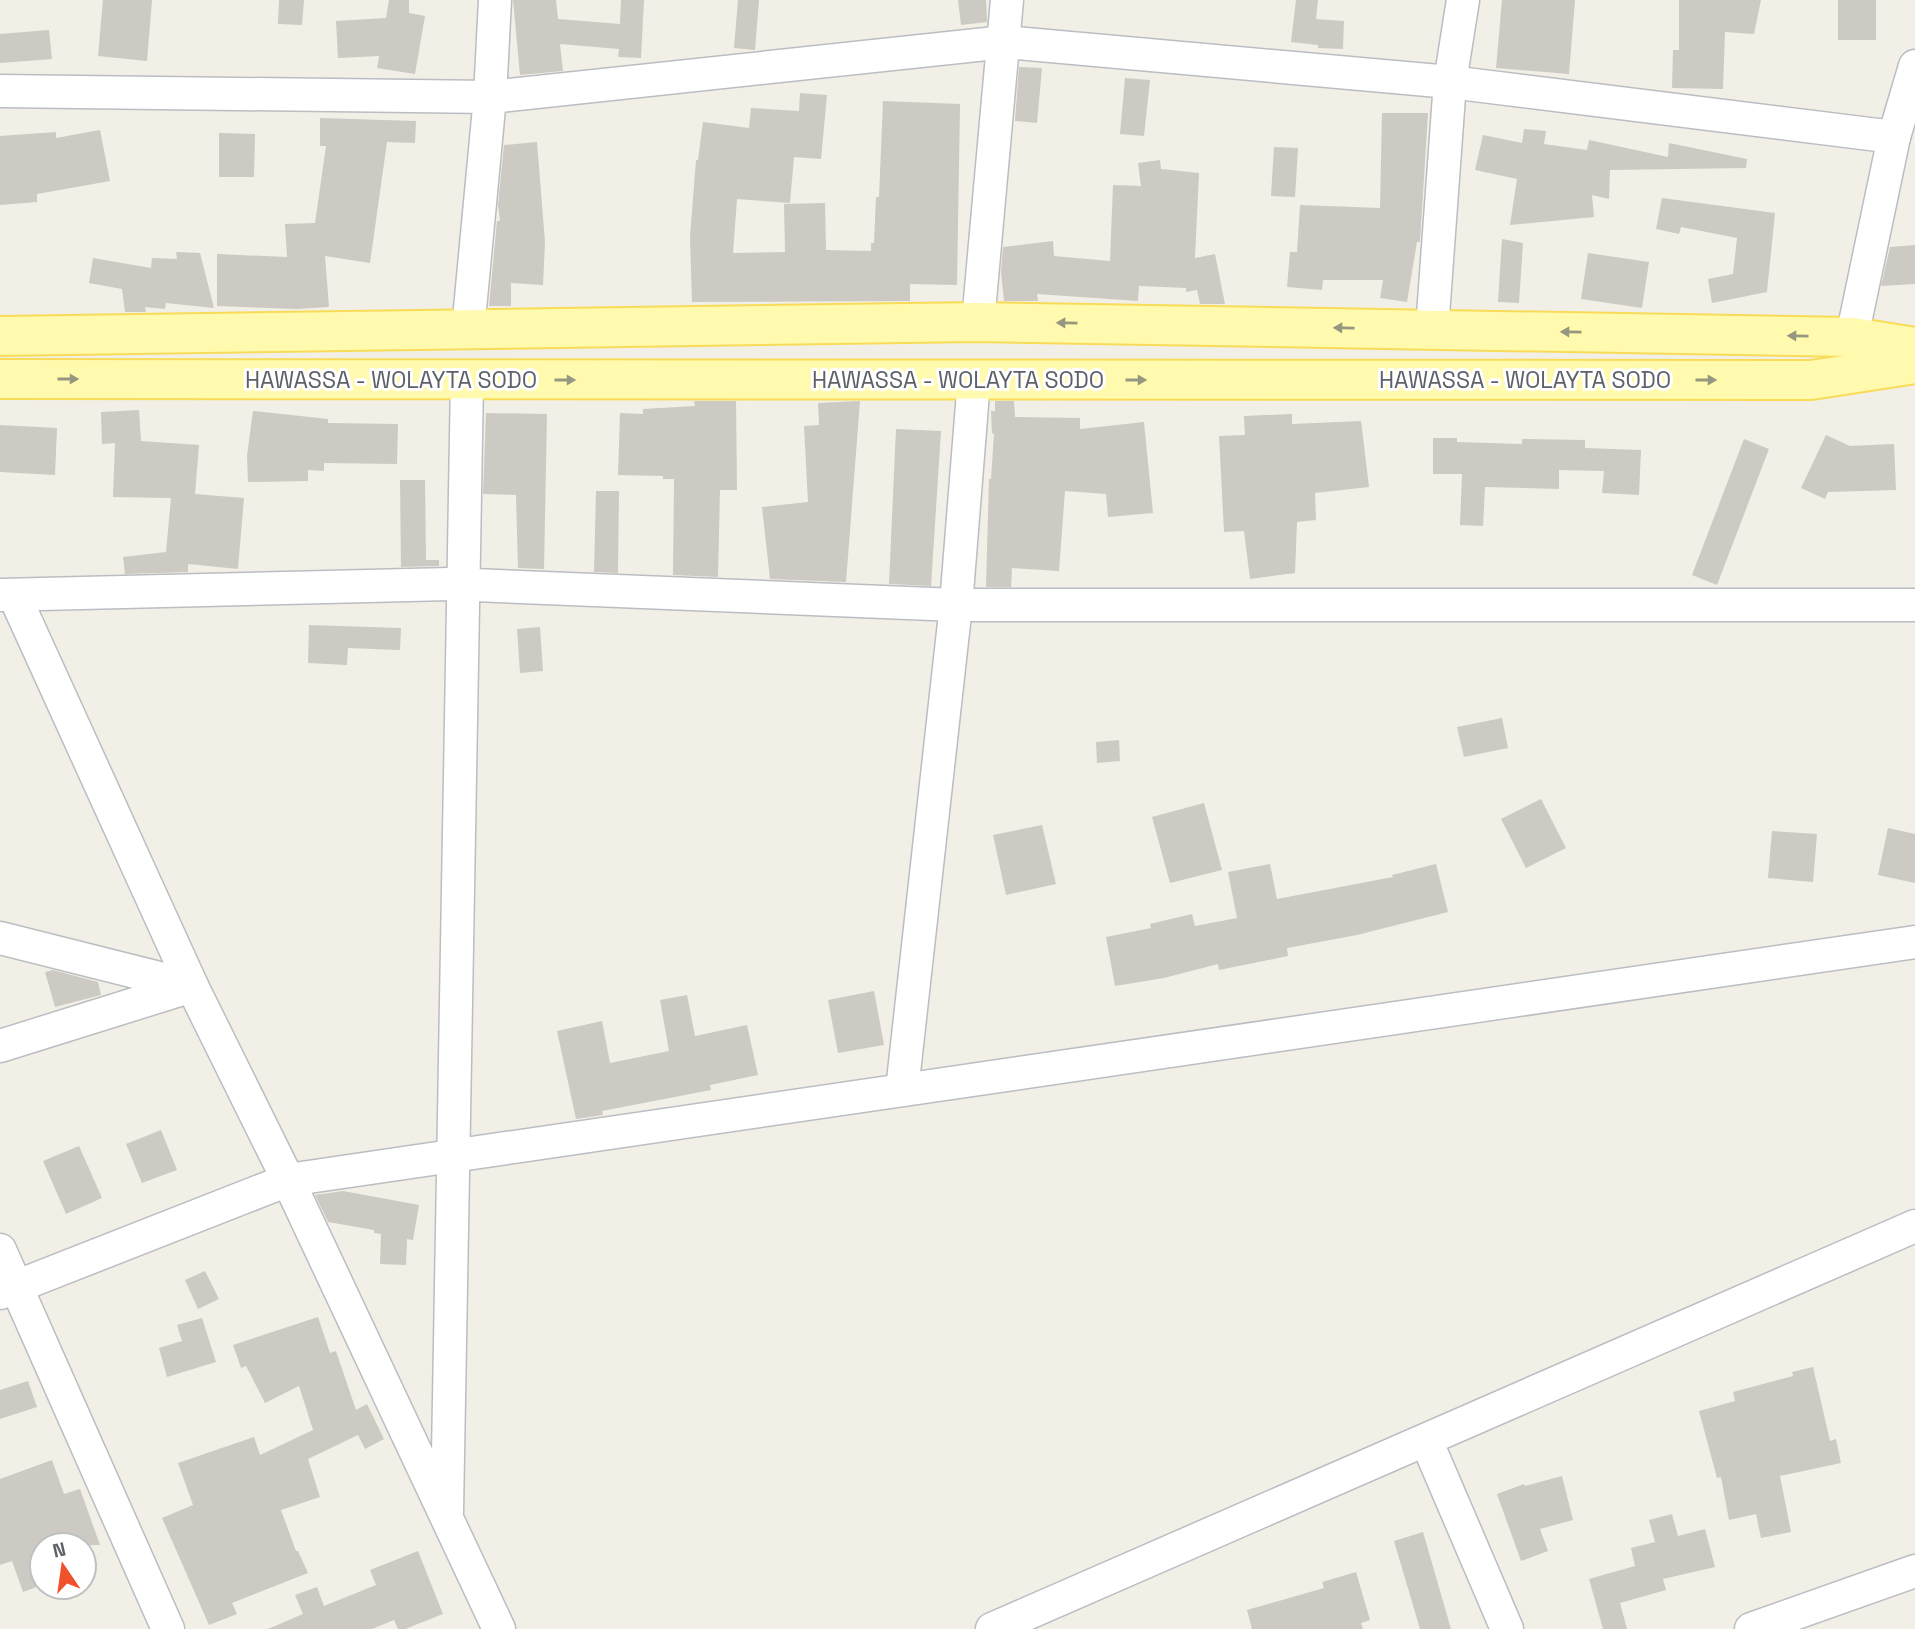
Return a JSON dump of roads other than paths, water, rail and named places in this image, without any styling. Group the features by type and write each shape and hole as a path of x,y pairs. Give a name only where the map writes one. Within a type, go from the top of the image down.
{"main road":[{"name":"HAWASSA - WOLAYTA SODO","path":"0,337 978,322 1852,337 1915,347"},
{"path":"974,380 978,322"},
{"path":"1429,380 1432,329"},
{"path":"467,380 468,330"},
{"name":"HAWASSA - WOLAYTA SODO","path":"0,379 1811,380 1915,364"}],"street":[{"path":"468,330 490,97 495,0"},
{"path":"978,322 1007,0"},
{"path":"1432,329 1450,82 1463,0"},
{"path":"0,91 490,97 1004,42 1450,82 1894,137"},
{"path":"1852,337 1894,137 1915,66"},
{"path":"446,1518 467,380"},
{"path":"902,1090 956,605 974,380"},
{"path":"492,1627 446,1518 288,1180 192,986 7,595 464,584 956,605 1915,605"},
{"path":"0,938 192,986"},
{"path":"8,1289 288,1180 1915,942"},
{"path":"0,1046 192,986"},
{"path":"992,1629 1915,1226"},
{"path":"0,1250 8,1289 168,1629"},
{"path":"1426,1440 1507,1629"},
{"path":"1751,1629 1915,1572"}]}
